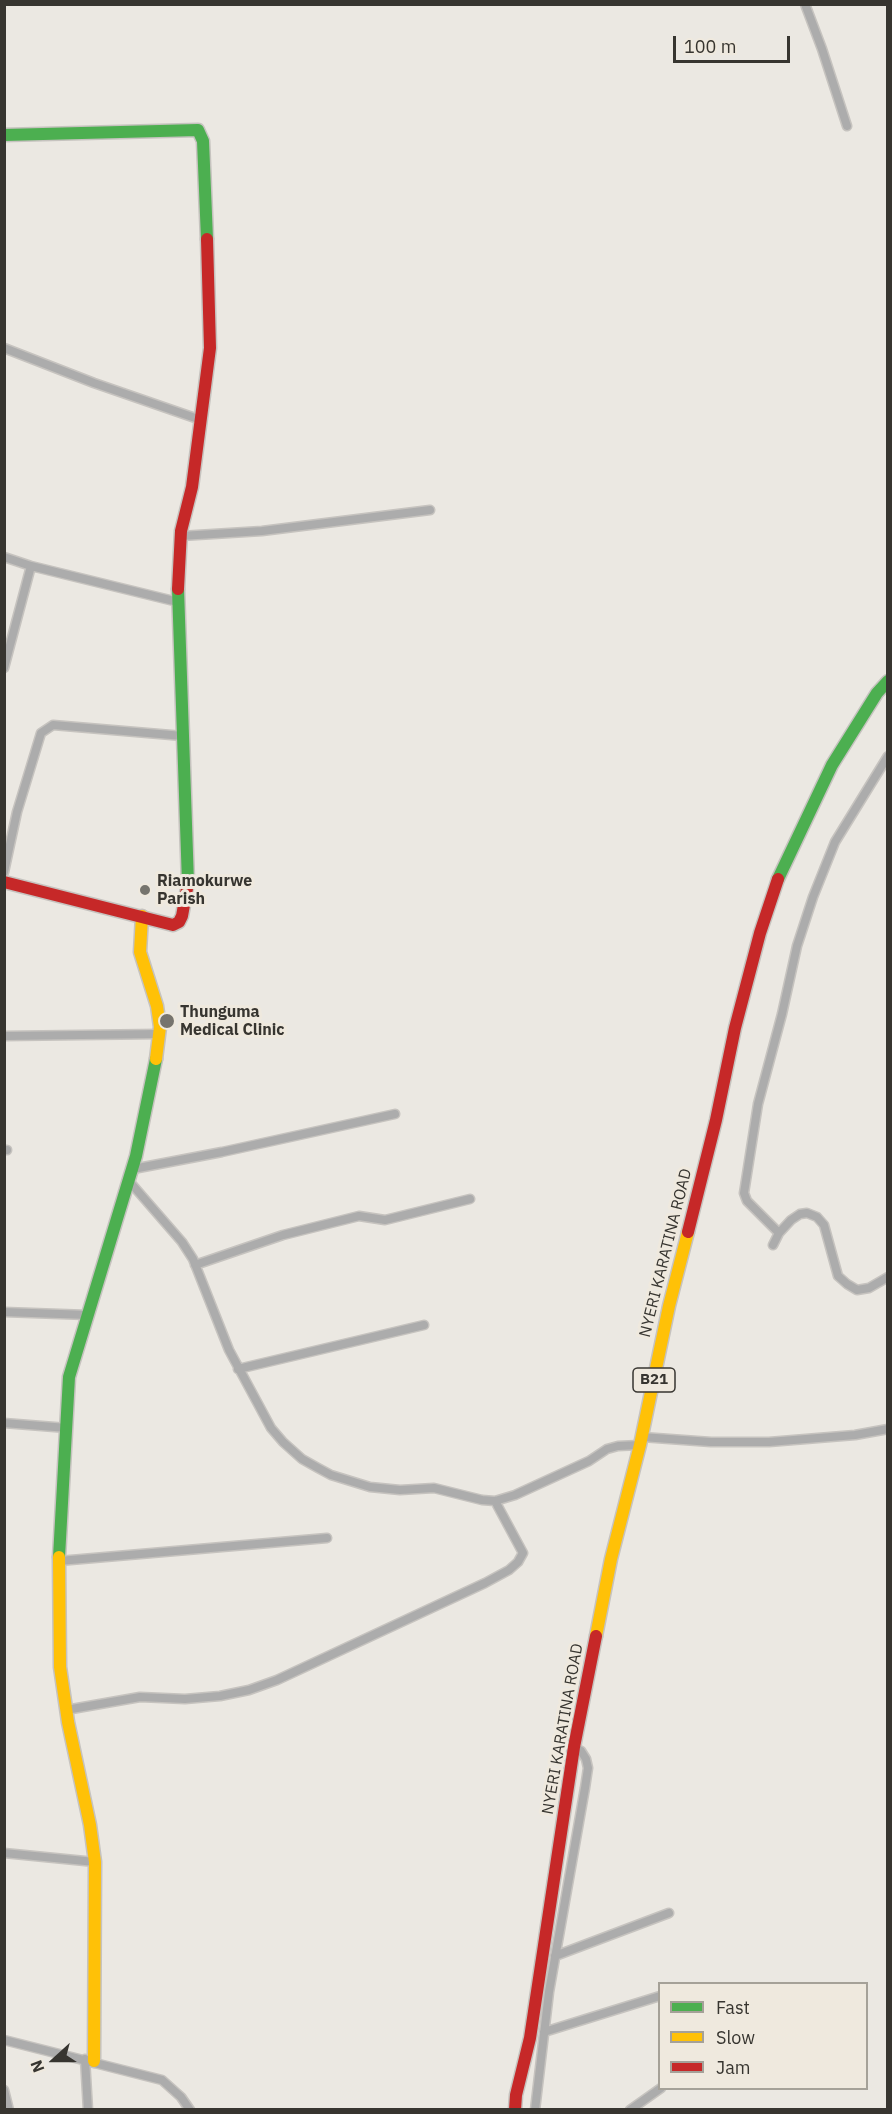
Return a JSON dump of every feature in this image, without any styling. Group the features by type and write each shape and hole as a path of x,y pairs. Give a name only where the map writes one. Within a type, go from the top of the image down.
{"main road":[{"path":"4,135 194,129 201,134 210,306 210,348 192,488 181,536 178,579 188,865 186,901 182,916 173,925 4,882"},
{"name":"NYERI KARATINA ROAD","path":"514,2109 530,2038 574,1747 611,1559 641,1441 669,1306 716,1120 735,1028 760,933 779,877 832,765 877,693 888,681"},
{"path":"89,2060 95,1862 60,1667 59,1561 69,1377 131,1175 153,1078 159,1034 160,1016 140,952 142,916"}],"street":[{"path":"805,4 847,126"},
{"path":"4,348 94,383 201,420"},
{"path":"181,536 262,531 430,510"},
{"path":"4,557 31,566 178,602"},
{"path":"4,668 31,566"},
{"path":"4,872 17,812 41,733 52,725 183,736"},
{"path":"780,1233 747,1201 744,1193 758,1104 797,946 813,897 835,842 888,756"},
{"path":"4,1036 159,1034"},
{"path":"396,1114 222,1152 131,1175 182,1242 195,1264 238,1369 271,1428 283,1443 302,1459 332,1475 370,1487 400,1490 434,1488 495,1501 515,1496 589,1461 607,1449 641,1441 769,1442 855,1436 888,1429"},
{"path":"195,1264 283,1235 359,1216 377,1220 391,1219 470,1199"},
{"path":"773,1245 780,1233 800,1214 807,1213 817,1217 824,1225 838,1276 847,1284 858,1290 869,1288 888,1277"},
{"path":"4,1312 88,1315"},
{"path":"238,1369 424,1325"},
{"path":"4,1423 67,1428"},
{"path":"66,1710 140,1697 185,1699 220,1696 249,1690 277,1680 485,1583 510,1570 523,1553 495,1501"},
{"path":"59,1561 327,1538"},
{"path":"536,2109 555,1956 588,1768 581,1751 574,1747"},
{"path":"4,1853 95,1862"},
{"path":"555,1956 669,1913"},
{"path":"544,2032 658,1997"},
{"path":"4,2040 162,2080 181,2097 190,2109"},
{"path":"88,2109 89,2060"},
{"path":"4,2090 9,2109"},
{"path":"630,2109 659,2090"}],"traffic: fast":[{"path":"4,135 198,130 203,141 207,239"},
{"path":"178,589 188,883"},
{"path":"778,879 832,765 877,693 888,681"},
{"path":"59,1557 69,1377 136,1156 156,1059"}],"traffic: slow":[{"path":"142,916 140,952 157,1006 160,1027 156,1059"},
{"path":"596,1636 611,1559 640,1445 669,1306 688,1232"},
{"path":"59,1557 60,1667 68,1722 90,1825 95,1862 94,2061"}],"traffic: jam":[{"path":"178,589 181,531 192,487 210,348 207,239"},
{"path":"688,1232 716,1120 735,1028 760,933 778,879"},
{"path":"4,882 173,925 179,922 182,916 188,883"},
{"path":"515,2110 516,2095 530,2038 574,1747 596,1636"}],"place":[{"name":"Riamokurwe Parish","path":"145,890"},
{"name":"Thunguma Medical Clinic","path":"167,1021"}]}
